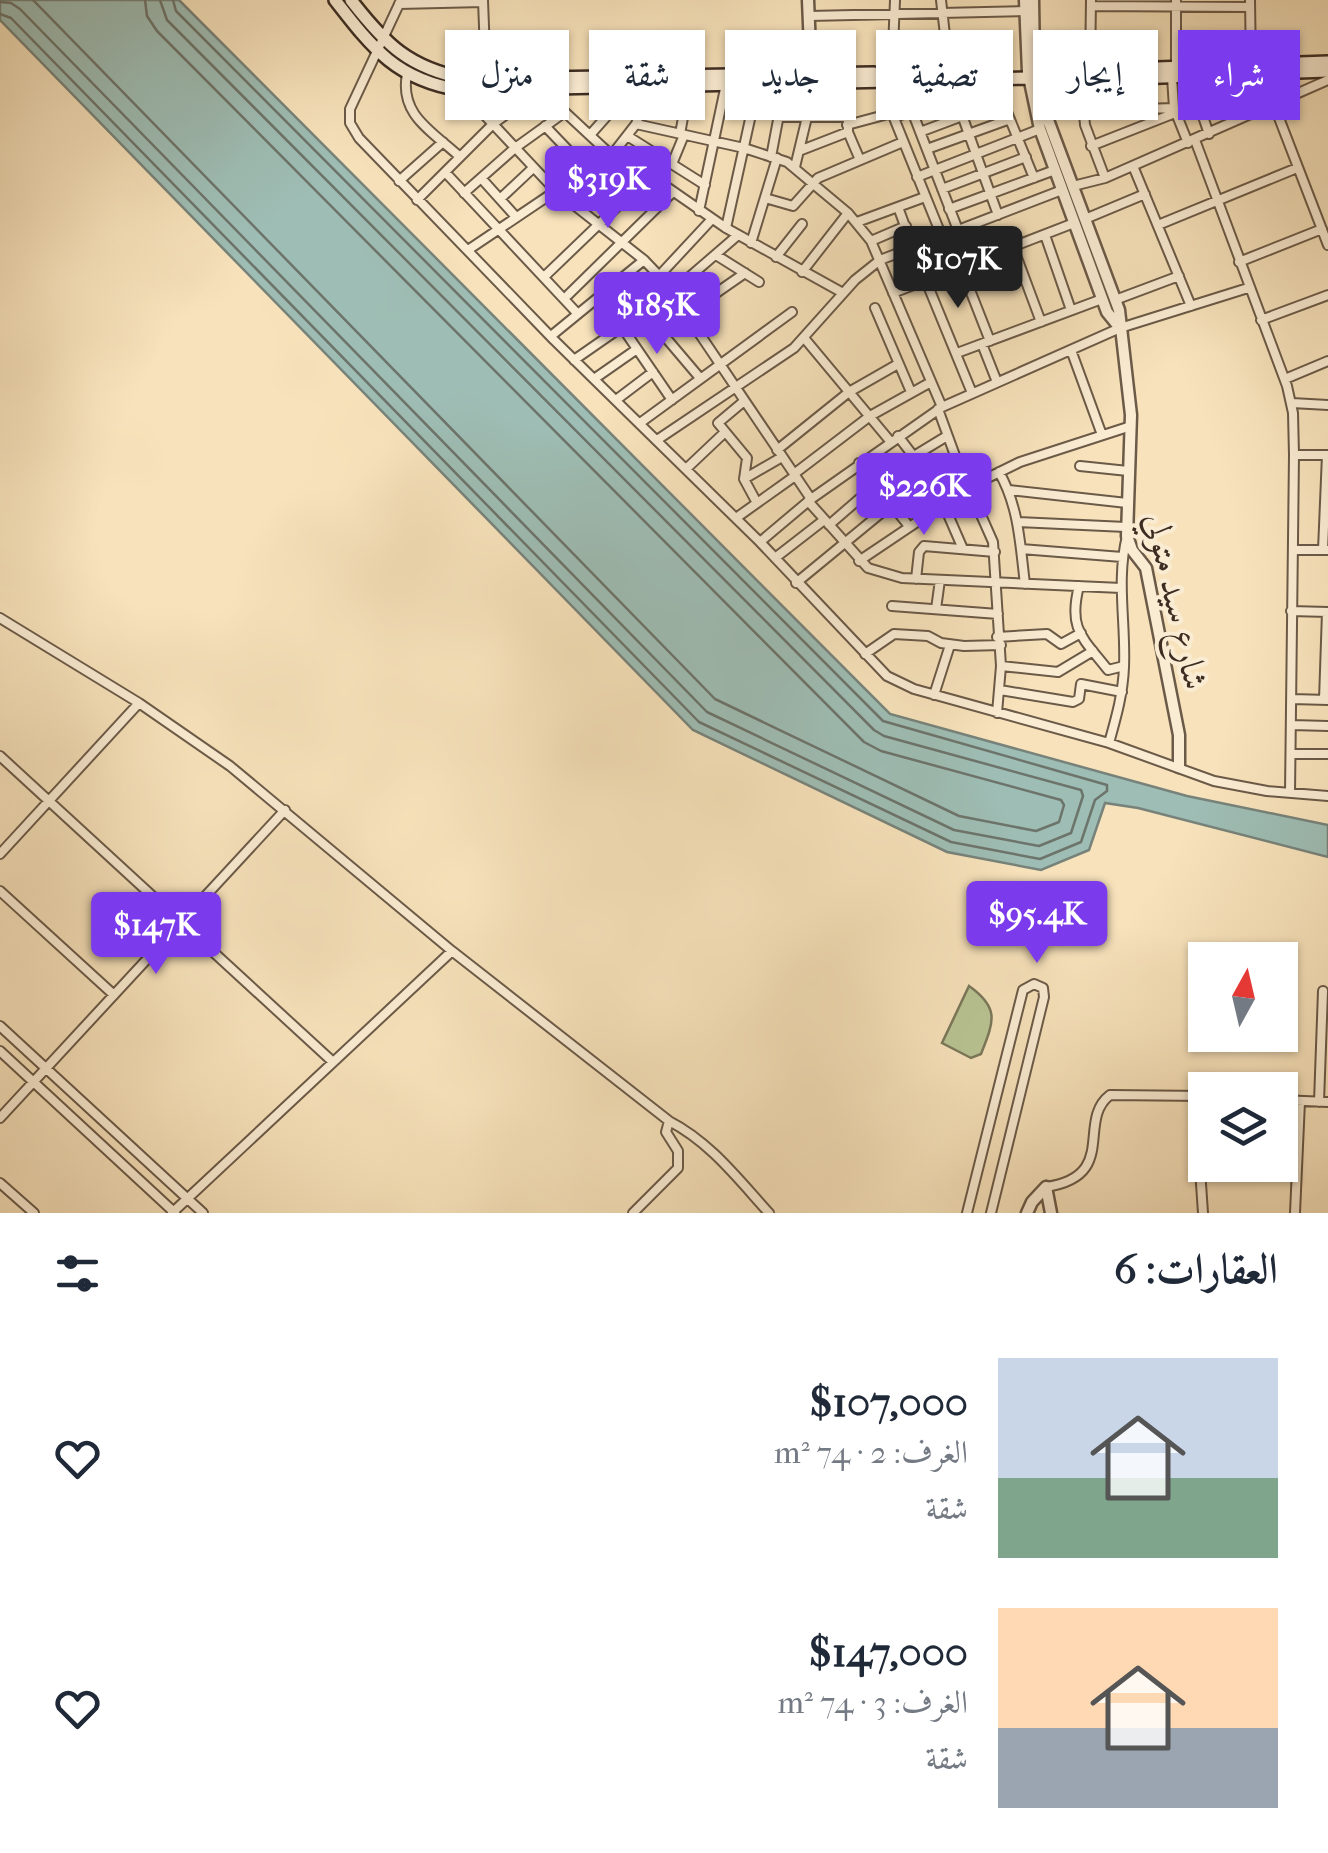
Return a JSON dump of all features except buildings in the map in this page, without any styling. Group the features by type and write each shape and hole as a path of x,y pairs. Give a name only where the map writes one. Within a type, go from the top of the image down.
{"main road":[{"path":"335,0 378,52 407,74 445,85"},
{"path":"352,0 384,39 421,68 445,75"},
{"path":"1300,63 1328,62"},
{"path":"1300,72 1328,71"},
{"path":"1158,72 1178,74"},
{"path":"1158,74 1178,73"},
{"path":"569,78 725,75"},
{"path":"1013,75 1033,75"}],"street":[{"path":"808,0 810,30"},
{"path":"894,0 894,30"},
{"path":"941,0 944,30"},
{"name":"شارع سيد متولي","path":"1033,0 1033,30"},
{"path":"484,30 483,1 400,2 352,102 350,123 369,151 760,542 892,680 1110,744 1222,783 1328,796"},
{"path":"1091,30 1091,3 1250,4 1250,30"},
{"path":"1176,3 1174,111 1217,202 1292,404 1290,794"},
{"path":"809,16 941,13 1025,5"},
{"name":"شارع سيد متولي","path":"1025,5 1033,75"},
{"path":"407,74 404,91 408,106 460,158"},
{"path":"1300,93 1328,80"},
{"path":"699,210 725,90"},
{"path":"1158,111 1174,111"},
{"path":"1091,146 1174,111"},
{"path":"569,115 613,153 712,219 843,293"},
{"path":"799,151 847,125 876,119"},
{"path":"490,120 555,190 659,276 809,500 860,561 877,574 1121,588"},
{"path":"417,200 499,120"},
{"path":"464,192 554,120"},
{"path":"590,135 603,120"},
{"path":"468,250 613,153 629,137 637,120"},
{"path":"672,164 684,120"},
{"path":"726,228 750,120"},
{"path":"751,243 765,198 779,120"},
{"path":"795,167 806,120"},
{"path":"822,120 847,125"},
{"path":"847,120 860,160"},
{"path":"895,120 942,237"},
{"path":"915,120 958,230"},
{"path":"920,132 952,120"},
{"path":"964,120 998,215"},
{"path":"927,149 1007,120"},
{"path":"1010,120 1034,178"},
{"name":"شارع سيد متولي","path":"1039,120 1055,170 1068,188"},
{"name":"شارع سيد متولي","path":"1047,120 1080,221 1115,300 1131,426 1127,531 1132,550 1146,568 1179,735 1179,767"},
{"path":"1085,120 1105,178"},
{"path":"1205,120 1210,134"},
{"path":"657,440 805,339 843,293 880,260 1068,188 1105,178 1242,120"},
{"path":"1279,120 1328,245"},
{"path":"636,124 744,148 795,167 848,213 871,241 931,382 956,461 988,526 995,552 1002,666 997,713"},
{"path":"545,126 588,170"},
{"path":"917,177 1040,130"},
{"path":"629,137 705,185"},
{"path":"399,181 444,142"},
{"path":"765,198 793,206 814,182 904,142"},
{"path":"942,189 1026,157"},
{"path":"1133,166 1191,306"},
{"path":"500,199 533,168"},
{"path":"1158,226 1298,168"},
{"path":"950,209 1055,170"},
{"path":"445,172 578,313"},
{"path":"545,276 650,175"},
{"path":"480,178 516,217"},
{"path":"568,295 672,192"},
{"path":"893,293 1145,194"},
{"path":"857,222 925,196"},
{"path":"898,207 914,248"},
{"path":"802,272 848,213"},
{"path":"659,276 712,219"},
{"name":"شارع سيد متولي","path":"1080,221 1102,299 1120,328"},
{"path":"776,257 802,224"},
{"path":"871,241 906,226"},
{"path":"1239,262 1322,229"},
{"path":"1045,234 1071,310"},
{"path":"574,360 672,292 738,235"},
{"path":"1013,247 1041,322"},
{"path":"716,255 759,282"},
{"path":"551,336 644,260"},
{"path":"961,267 997,382"},
{"path":"664,336 745,273"},
{"path":"1115,300 1178,276"},
{"path":"926,281 972,393"},
{"path":"760,542 858,463 940,408 1120,328 1248,288"},
{"path":"1261,320 1328,295"},
{"path":"957,353 1102,299"},
{"path":"875,308 911,392"},
{"path":"644,312 700,378"},
{"path":"640,423 792,312"},
{"path":"622,327 672,400"},
{"path":"805,339 870,416 930,476 963,549"},
{"path":"594,379 637,348"},
{"path":"1071,350 1102,436"},
{"path":"1285,379 1328,361"},
{"path":"744,479 780,454 849,392 898,364"},
{"path":"616,400 653,372"},
{"path":"736,518 870,416 931,382"},
{"path":"743,402 719,420 724,433 746,458 744,479 757,503"},
{"path":"1292,404 1328,404"},
{"path":"860,561 945,502 999,472 1131,426"},
{"path":"686,469 724,433"},
{"path":"774,558 947,436"},
{"path":"1293,550 1326,550 1327,455 1294,455"},
{"path":"796,582 892,504 956,461"},
{"path":"858,463 908,526"},
{"path":"1080,466 1128,471"},
{"path":"999,472 1010,490 1018,522 1024,584"},
{"path":"1010,490 1126,503"},
{"path":"1018,522 1127,531 1121,588 1122,692 1110,744"},
{"path":"916,579 922,547 995,552"},
{"path":"1021,550 1122,557"},
{"path":"936,608 940,580"},
{"path":"1080,586 1073,616 1081,633 1108,670 1124,666"},
{"path":"892,606 998,614"},
{"path":"1292,611 1327,612 1326,700 1292,699"},
{"path":"0,618 139,703 230,766 452,951 668,1120 691,1132 769,1213"},
{"path":"865,654 896,634 928,636 950,644 1050,634 1062,644 1081,633"},
{"path":"934,695 950,644"},
{"path":"1002,666 1058,672 1093,651"},
{"path":"1000,690 1072,702 1079,698 1082,684 1122,692"},
{"path":"0,854 139,703"},
{"path":"1292,726 1328,726"},
{"path":"1292,754 1328,754"},
{"path":"0,756 334,1062"},
{"path":"0,1118 285,810"},
{"path":"0,891 114,995"},
{"path":"0,1051 173,1212 452,951"},
{"path":"1295,1213 1300,1101 1324,1102 1324,991"},
{"path":"967,1213 1031,1005 991,1213"},
{"path":"0,1026 203,1213"},
{"path":"1027,1213 1046,1187 1065,1184 1086,1168 1100,1107 1110,1095 1188,1096"},
{"path":"633,1213 678,1168 678,1151 666,1132 668,1120"},
{"path":"978,1170 1001,1176"},
{"path":"1202,1182 1203,1213"},
{"path":"0,1183 34,1213"},
{"path":"974,1187 996,1192"},
{"path":"1046,1187 1051,1213"}],"green space":[{"path":"969,986 986,1001 992,1016 981,1054 971,1058 942,1043"}],"water":[{"path":"0,0 179,0 890,714 1187,796 1328,825 1328,857 1105,803 1089,850 1041,870 947,852 693,730 0,20"}]}
